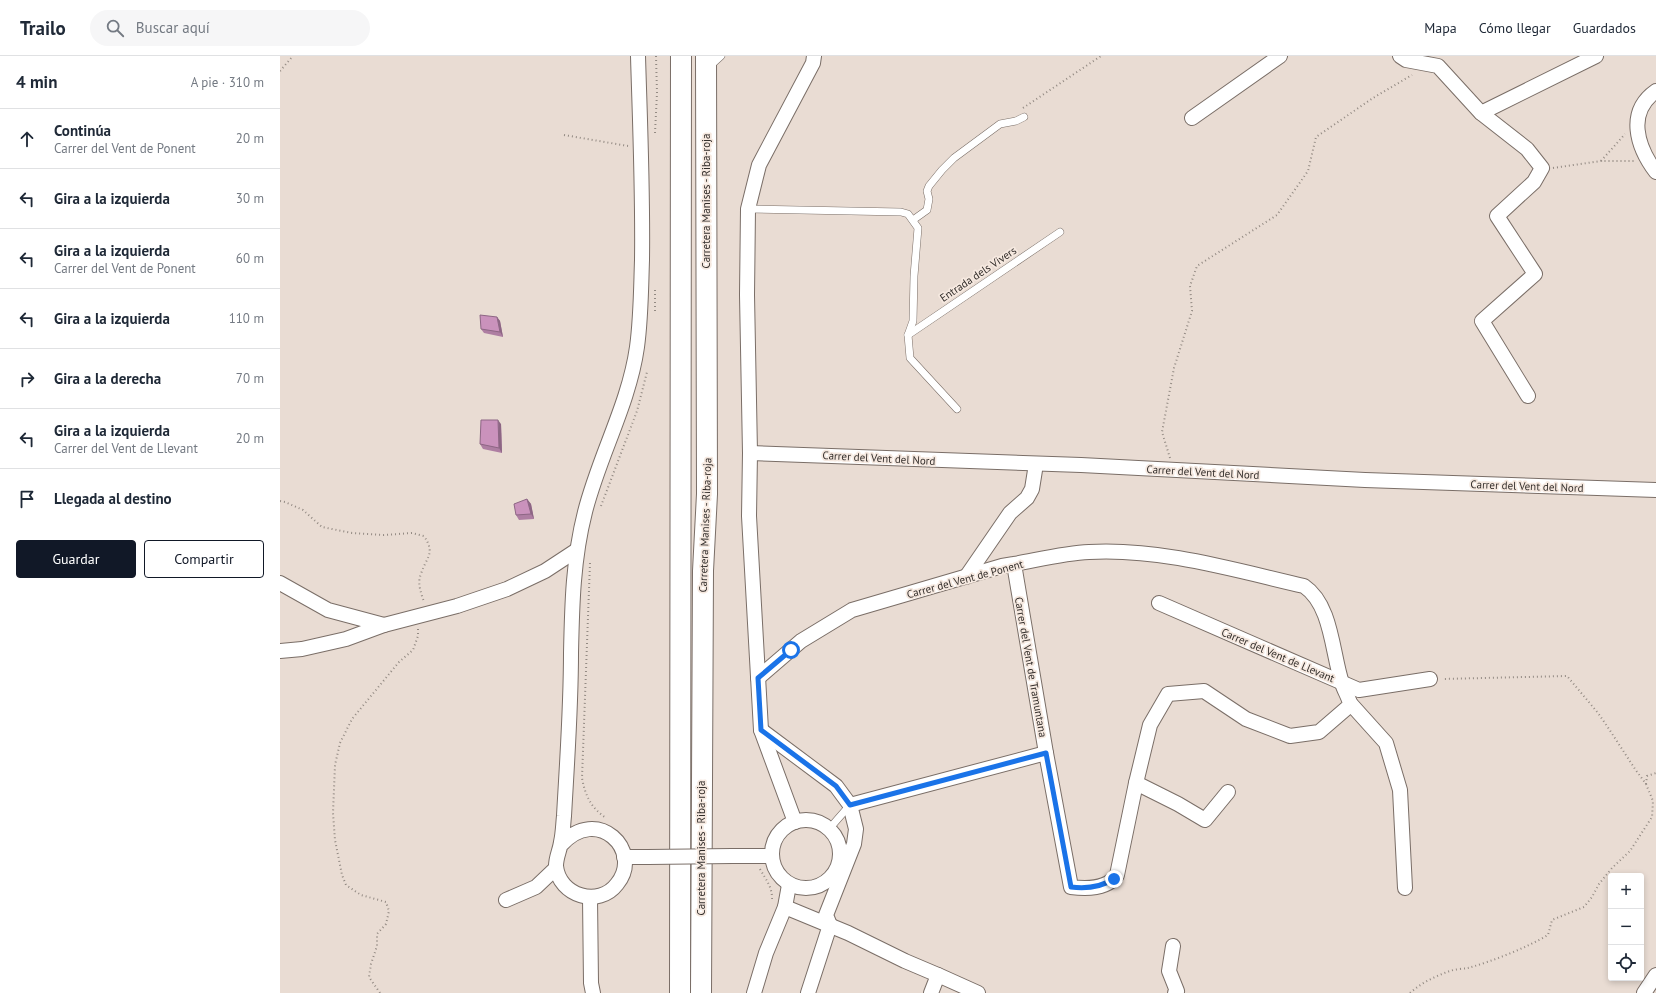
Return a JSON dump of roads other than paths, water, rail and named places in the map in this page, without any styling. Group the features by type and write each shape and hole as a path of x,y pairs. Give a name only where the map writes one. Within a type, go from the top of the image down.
{"main road":[{"name":"Carretera Manises - Riba-roja","path":"680,56 680,993"},
{"name":"Carretera Manises - Riba-roja","path":"701,993 703,571 707,494 706,63"}],"street":[{"path":"561,845 568,837 577,831 594,829 614,837 619,843 624,857 625,867 617,886 600,896 590,898 580,896 572,892 564,885 556,868 557,856 561,845 570,719 573,585 577,550 585,510 632,373 637,346 641,301 642,224 638,56"},
{"path":"795,822 761,730 749,516 750,453 747,295 748,209 759,165 813,63 814,56"},
{"path":"1192,118 1280,56"},
{"path":"1400,56 1406,60 1438,66 1481,113 1527,149 1542,168 1534,182 1497,216 1535,274 1482,321 1528,396"},
{"path":"1481,113 1596,56"},
{"path":"1652,166 1639,141 1638,120 1642,106 1650,95 1656,90"},
{"name":"Carrer del Vent del Nord","path":"750,453 1174,470 1365,480 1656,490"},
{"path":"966,577 1010,513 1027,498 1032,489 1036,464"},
{"path":"280,651 302,649 346,639 384,625 457,606 507,589 545,571 577,550"},
{"name":"Carrer del Vent de Ponent","path":"758,678 801,641 852,610 1014,564 1088,552 1146,552 1304,586 1312,592 1324,612 1342,682"},
{"name":"Carrer del Vent de Tramuntana","path":"1014,564 1046,753 1071,887 1084,889 1104,885 1114,879 1117,875 1136,783"},
{"path":"280,583 301,593 328,610 384,625"},
{"name":"Carrer del Vent de Llevant","path":"1159,603 1342,682 1350,703"},
{"path":"1342,682 1359,690 1430,679"},
{"path":"1228,792 1205,820 1178,804 1136,783 1150,725 1168,694 1204,691 1246,719 1290,736 1319,732 1348,707 1350,703 1386,744 1400,790 1405,888"},
{"path":"761,730 836,786 850,805 856,829 854,844 826,915 830,925 808,993"},
{"path":"850,805 1046,753"},
{"path":"805,820 815,821 829,829 836,839 840,851 839,863 834,874 825,883 814,888 801,888 789,885 780,877 774,867 771,856 772,845 777,835 785,827 795,822 805,820"},
{"path":"624,857 771,856"},
{"path":"506,900 536,887 556,868"},
{"path":"754,993 778,905 789,885"},
{"path":"590,898 591,983 593,993"},
{"path":"778,905 830,925 904,961 978,993"},
{"path":"1173,946 1169,971 1177,991 1175,993"},
{"path":"932,993 938,975"},
{"path":"1644,993 1656,975"}],"lane":[{"path":"706,63 721,56"},
{"path":"913,220 927,210 930,199 927,191 929,186 942,170 1000,124 1008,123 1024,117"},
{"path":"748,209 901,212 908,214 918,228 914,276 913,321 908,335 910,358 957,409"},
{"name":"Entrada dels Vivers","path":"908,335 1060,232"},
{"path":"829,829 850,805"}]}
